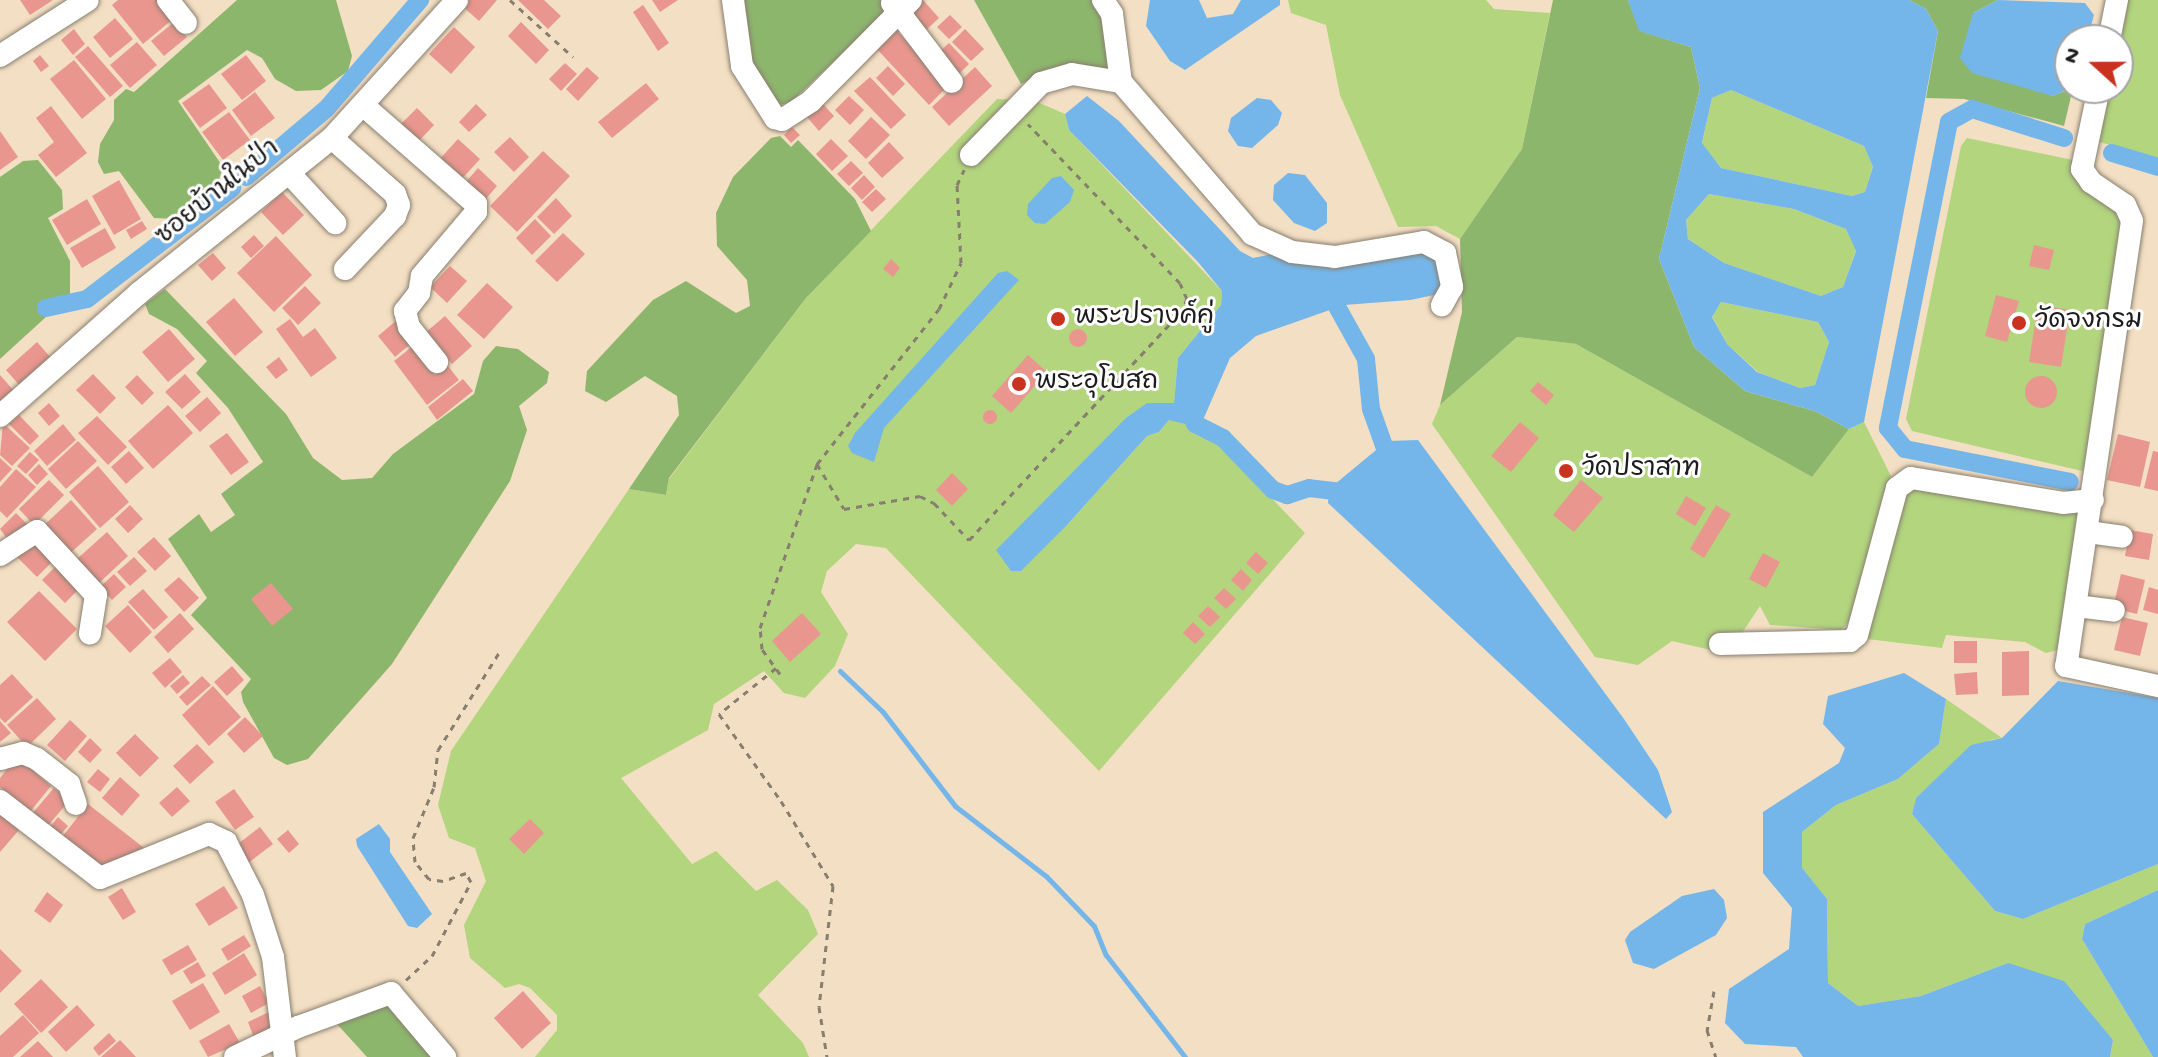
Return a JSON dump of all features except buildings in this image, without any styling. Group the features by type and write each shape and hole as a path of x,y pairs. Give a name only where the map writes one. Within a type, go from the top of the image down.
{"street":[{"path":"0,56 88,0"},
{"path":"168,0 186,23"},
{"name":"ซอยบ้านในป่า","path":"0,416 139,293 332,138 457,0"},
{"path":"733,0 742,66 775,118 782,120 811,101 899,5 952,82"},
{"path":"1103,0 1112,14 1121,82 1252,234 1292,252 1335,257 1424,242 1445,253 1452,287 1442,305"},
{"path":"2112,24 2117,0"},
{"path":"971,155 1041,83 1056,76 1121,82"},
{"path":"2096,104 2082,169 2091,182 2125,205 2132,221 2066,666 2158,686"},
{"path":"364,106 476,204 476,212 422,276 419,293 405,311 409,327 437,362"},
{"path":"332,138 395,194 399,205 395,216 345,269"},
{"path":"290,174 335,223"},
{"path":"1720,644 1850,641 1857,635 1897,488 1911,478 2063,503 2093,500"},
{"path":"0,555 37,531 96,595 90,634"},
{"path":"2088,532 2122,537"},
{"path":"2076,606 2114,611"},
{"path":"0,759 23,753 37,759 69,784 76,804"},
{"path":"0,801 100,878 209,834 226,842 253,895 273,957 284,1046"},
{"path":"235,1057 284,1046 391,993 445,1057"}],"path":[{"path":"510,0 573,57"},
{"path":"817,464 844,509 920,496 934,503 969,540 1167,331 1187,299 1180,283 1015,110"},
{"path":"780,674 762,649 760,628 817,464 939,309 961,263 957,185 971,155"},
{"path":"391,993 432,956 466,899 471,882 466,873 456,872 443,881 429,879 415,862 413,838 434,787 438,750 500,651"},
{"path":"776,668 719,714 721,723 781,801 833,886 819,1007 827,1057"},
{"path":"1714,991 1707,1030 1716,1057"}],"green space":[{"path":"237,0 336,0 352,56 348,71 321,90 296,91 275,79 262,58 247,50 178,101 223,167 218,183 176,219 154,218 119,171 104,174 98,162 100,144 114,120 114,100 126,89 134,92"},
{"path":"739,0 898,0 790,103 777,105 751,69"},
{"path":"974,0 1095,0 1104,15 1110,73 1038,75 1021,84"},
{"path":"1288,0 1486,0 1494,9 1550,13 1522,149 1460,239 1436,226 1398,227 1340,95 1326,25 1291,13"},
{"path":"1553,0 1628,0 1640,31 1691,47 1700,88 1659,259 1694,347 1745,391 1815,411 1849,429 1812,477 1576,344 1517,337 1440,405 1462,312 1460,239 1522,149"},
{"path":"1909,0 1998,0 1973,13 2054,95 2054,104 2069,104 2064,126 1964,99 1926,98 1938,31 1926,9"},
{"path":"2125,0 2158,0 2158,160 2097,141 2105,104 2134,104 2134,24 2123,24"},
{"path":"1731,90 1864,146 1873,167 1865,192 1852,196 1721,168 1702,144 1712,98"},
{"path":"997,99 1035,101 1065,114 1069,130 1222,291 1221,305 1178,358 1174,403 1147,404 1067,525 1147,436 1159,432 1169,420 1177,420 1215,439 1305,533 1099,771 886,548 856,544 827,571 821,592 848,634 835,666 805,698 784,693 764,671 714,704 708,730 621,778 692,864 716,851 756,891 777,880 808,910 818,934 758,995 803,1043 809,1057 535,1057 557,1030 557,1015 530,988 519,984 505,988 470,958 464,925 486,881 475,848 449,838 438,805 451,751 629,489 666,495 669,479 806,298"},
{"path":"780,136 791,147 798,140 855,199 871,231 806,298 669,478 666,495 629,489 679,415 677,396 645,376 606,402 585,391 587,371 653,300 686,281 736,313 750,306 747,280 717,246 716,213 733,177 771,138"},
{"path":"1967,138 2078,161 2124,212 2091,466 2082,471 1912,431 1906,419 1961,146"},
{"path":"38,160 62,190 63,209 48,218 70,261 70,295 0,359 0,177 23,161"},
{"path":"1709,194 1794,209 1846,229 1856,250 1843,287 1821,296 1724,263 1688,239 1686,220"},
{"path":"165,289 286,414 313,458 342,480 372,478 393,454 474,394 483,361 496,346 518,349 549,372 547,383 519,406 527,430 510,481 392,664 308,759 287,765 274,758 243,702 241,692 251,679 191,615 207,598 168,539 199,514 211,532 235,515 221,494 263,462 228,408 196,373 207,361 177,329 149,314 145,304"},
{"path":"1721,302 1818,322 1829,342 1815,385 1800,388 1758,372 1727,344 1712,316"},
{"path":"1517,337 1576,344 1812,477 1849,429 1864,422 1891,476 1855,615 1841,630 1770,625 1760,606 1728,654 1672,641 1638,665 1595,657 1432,424 1440,405"},
{"path":"1916,486 2078,509 2083,518 2062,649 2046,653 2025,642 1946,635 1942,648 1867,639 1878,580 1905,495"},
{"path":"1946,699 2002,738 1990,740 1925,790 1916,798 1912,814 1995,911 2023,919 2158,864 2158,890 2085,924 2082,939 2153,1057 2110,1057 2113,1040 2008,963 1921,996 1858,1006 1828,983 1827,899 1801,868 1802,832 1836,805 1898,779 1939,744"},
{"path":"380,1002 392,1005 433,1057 367,1057 336,1023"}],"water":[{"path":"1150,0 1199,0 1207,18 1233,14 1241,0 1280,0 1280,5 1185,70 1170,61 1146,26"},
{"path":"1628,0 1909,0 1926,9 1938,31 1864,422 1849,429 1815,411 1745,391 1694,347 1659,259 1700,88 1691,47 1639,31","holes":["1731,90 1864,146 1873,167 1865,192 1852,196 1721,168 1702,143 1712,98","1709,194 1794,209 1846,229 1856,251 1843,287 1821,296 1724,263 1688,239 1686,220","1721,302 1818,322 1829,342 1815,385 1800,388 1757,372 1727,344 1712,317"]},
{"path":"1998,0 2085,3 2094,15 2091,24 2054,24 2053,96 1972,73 1960,58 1973,13"},
{"path":"1087,96 1119,121 1240,251 1253,258 1278,253 1333,269 1424,251 1432,254 1442,273 1442,287 1434,295 1410,300 1344,305 1256,336 1230,358 1203,420 1189,425 1169,420 1159,432 1147,436 1021,571 1011,571 996,550 1126,418 1147,403 1174,403 1178,358 1221,305 1222,291 1198,262 1069,130 1065,114"},
{"path":"1257,98 1271,100 1282,113 1278,125 1252,148 1238,146 1228,131 1231,118"},
{"path":"1288,173 1305,175 1327,203 1327,223 1315,231 1294,223 1273,200 1274,185"},
{"path":"1061,176 1074,190 1070,202 1045,224 1035,223 1027,215 1028,204 1052,178"},
{"path":"1007,271 1019,280 884,428 874,462 852,453 848,446 855,433 998,273"},
{"path":"1418,440 1624,719 1658,770 1672,812 1666,819 1328,503 1329,489 1387,441"},
{"path":"1904,673 1946,699 1939,744 1898,779 1836,805 1802,832 1802,868 1827,899 1828,983 1858,1006 1921,996 2008,963 2064,981 2113,1040 2110,1057 1803,1057 1796,1047 1745,1044 1725,1023 1729,989 1789,949 1792,908 1763,873 1763,812 1839,763 1845,748 1823,724 1828,696"},
{"path":"2058,681 2158,698 2158,864 2023,919 1995,911 1912,814 1916,798 1971,745 2002,738"},
{"path":"379,824 390,839 390,852 432,914 417,928 408,926 357,846 356,839"},
{"path":"1714,889 1724,900 1727,918 1716,935 1654,969 1633,963 1625,940 1630,932 1682,896"},
{"path":"2158,890 2158,1057 2153,1057 2082,939 2085,924"}],"waterway":[{"path":"246,177 327,108 420,0"},
{"path":"2064,138 1972,109 1949,122 1888,428 1905,449 2070,482"},
{"path":"2112,153 2158,167"},
{"path":"46,308 87,299 232,188"},
{"path":"1314,290 1330,294 1366,359 1371,409 1388,457 1359,494 1309,488 1287,495 1273,490 1223,438 1195,424 1188,405 1202,355 1262,299 1314,290"},
{"path":"840,671 883,712 955,806 1046,876 1094,926 1106,955 1185,1057"}],"place":[{"name":"พระปรางค์คู่","path":"1058,319"},
{"name":"วัดจงกรม","path":"2019,323"},
{"name":"พระอุโบสถ","path":"1019,384"},
{"name":"วัดปราสาท","path":"1566,471"}]}
